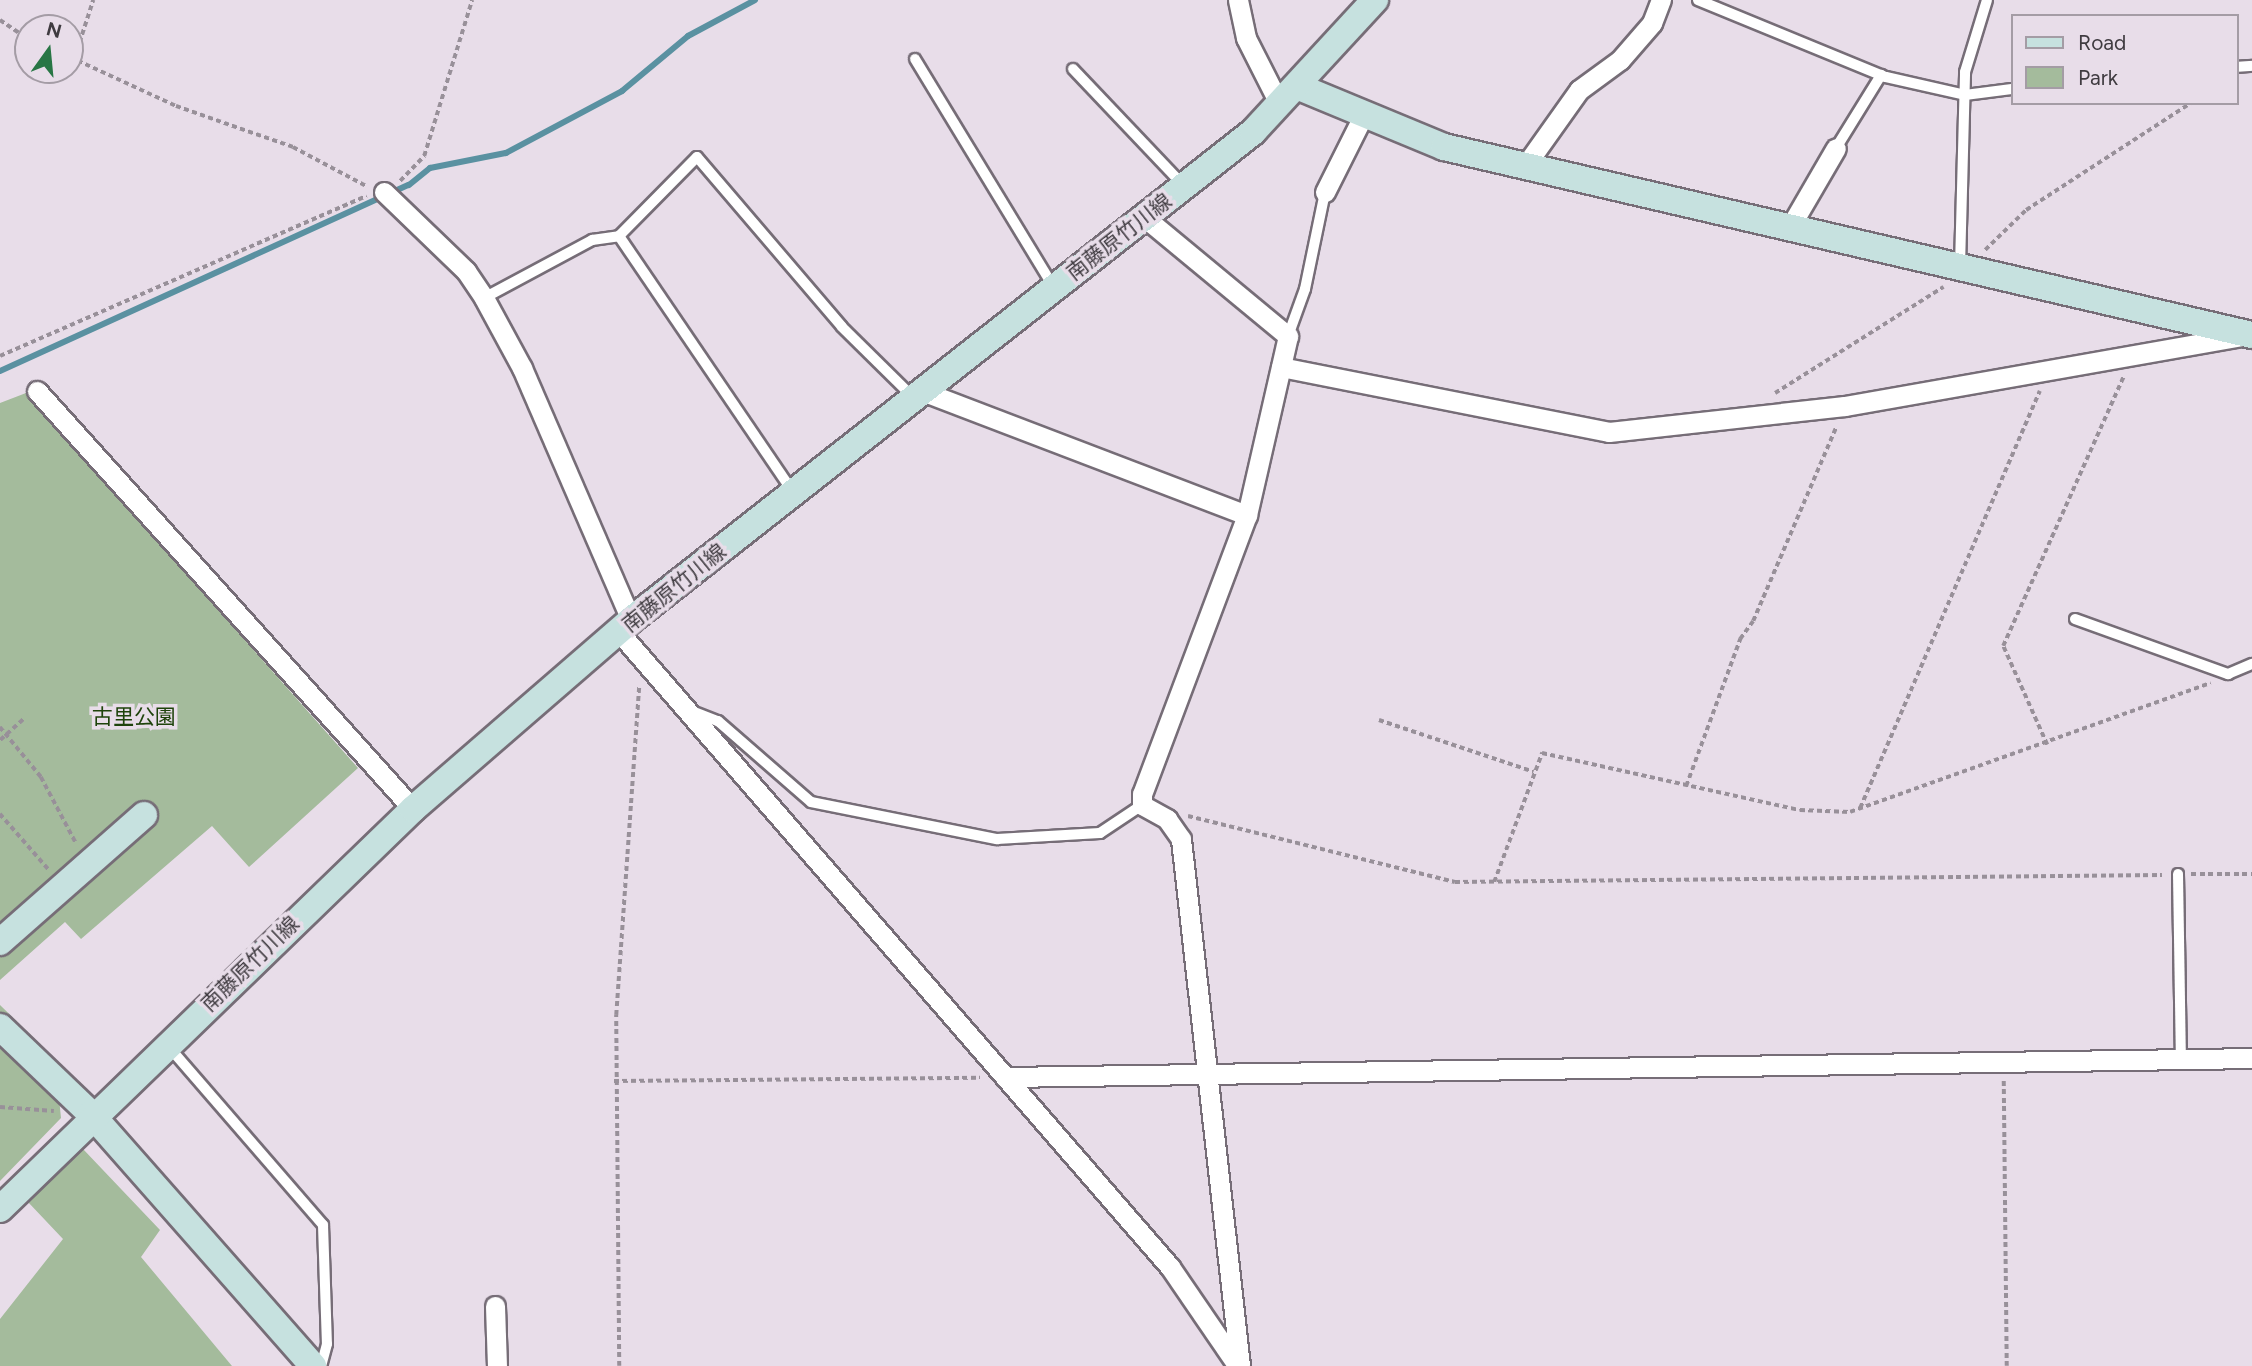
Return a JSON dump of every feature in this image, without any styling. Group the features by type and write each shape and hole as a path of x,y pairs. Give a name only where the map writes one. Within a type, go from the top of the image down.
{"main road":[{"name":"南藤原竹川線","path":"0,1209 91,1114 413,809 625,626 1184,186 1299,87 1375,0"},
{"path":"1299,87 1444,147 2251,335"},
{"path":"0,942 144,815"},
{"path":"0,1027 91,1114 313,1366"}],"street":[{"path":"1238,0 1246,38 1280,105"},
{"path":"1525,166 1579,90 1620,60 1652,23 1661,0"},
{"path":"1325,192 1364,114"},
{"path":"1790,227 1836,148"},
{"path":"390,196 466,271 522,368 641,661 1170,1268 1239,1366"},
{"path":"1144,217 1288,336 1247,515 1142,805 1167,819 1181,839 1204,1071 1239,1366"},
{"path":"1281,367 1609,432 1845,406 2048,373 2251,335"},
{"path":"37,391 413,809"},
{"path":"918,394 1247,515"},
{"path":"1005,1077 1204,1071 2252,1058"},
{"path":"495,1306 497,1366"}],"lane":[{"path":"1698,0 1881,75 1965,95 2010,89"},
{"path":"1960,266 1965,95 1987,0"},
{"path":"915,59 1054,288"},
{"path":"1073,69 1184,186"},
{"path":"1836,148 1881,75"},
{"path":"484,298 592,240 620,236 697,157 842,327 918,394"},
{"path":"1288,336 1303,299 1325,192"},
{"path":"620,236 793,492"},
{"path":"2075,619 2228,674 2252,664"},
{"path":"683,709 718,722 811,802 997,839 1100,833 1142,805"},
{"path":"2178,874 2181,1059"},
{"path":"166,1044 323,1225 327,1344 321,1366"}],"path":[{"path":"84,25 93,0"},
{"path":"390,196 420,165 472,0"},
{"path":"0,356 376,191 293,147 176,106 84,64"},
{"path":"1769,396 1943,287 1960,266 2001,240 2026,210 2188,105"},
{"path":"2047,745 2003,646 2132,358"},
{"path":"1860,809 2048,373"},
{"path":"1686,786 1740,639 1753,621 1845,406"},
{"path":"619,1366 614,1081 641,661"},
{"path":"1494,883 1542,753 1800,810 1860,809 2047,745 2228,674"},
{"path":"0,740 23,719"},
{"path":"1379,720 1534,772"},
{"path":"0,727 41,777 79,848"},
{"path":"0,814 51,872"},
{"path":"1167,819 1180,814 1420,877 1494,883 2252,874"},
{"path":"2003,1062 2007,1366"},
{"path":"614,1081 1005,1077"},
{"path":"0,1107 91,1114"}],"green space":[{"name":"古里公園","path":"26,393 358,768 249,867 212,826 81,939 65,922 0,980 0,403"},
{"path":"0,1005 77,1080 59,1098 61,1118 0,1181"},
{"path":"83,1149 160,1230 141,1257 232,1366 0,1366 0,1319 63,1239 28,1202"}],"waterway":[{"path":"0,371 409,185 430,168 506,153 622,91 688,36 755,0"}]}
